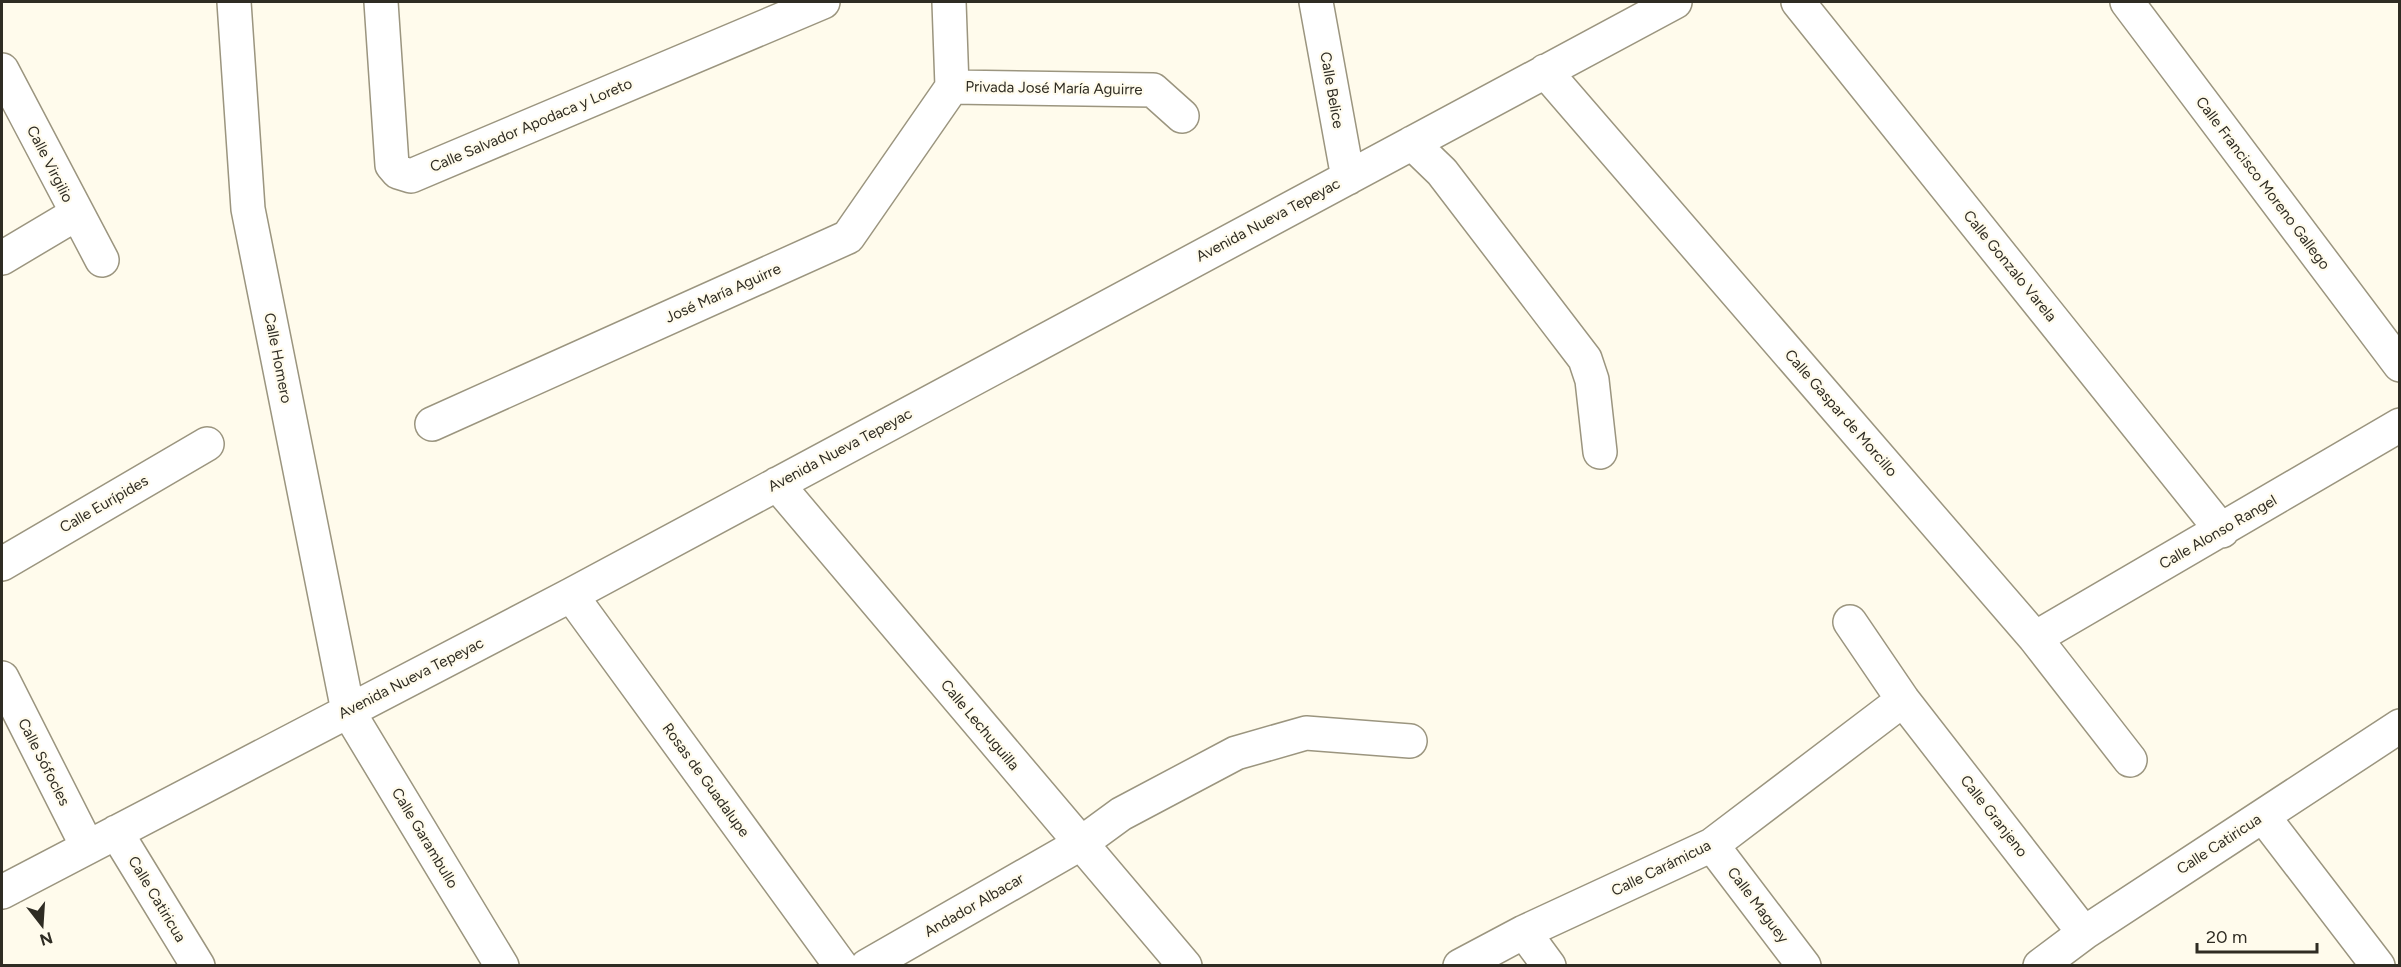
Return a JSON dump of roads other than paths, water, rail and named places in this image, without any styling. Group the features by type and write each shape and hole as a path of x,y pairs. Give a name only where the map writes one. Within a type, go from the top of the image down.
{"street":[{"name":"Calle Homero","path":"234,2 248,209 348,711"},
{"name":"Calle Salvador Apodaca y Loreto","path":"381,2 392,165 398,172 411,176 823,2"},
{"path":"948,2 952,87"},
{"name":"Calle Belice","path":"1317,2 1348,178"},
{"name":"Avenida Nueva Tepeyac","path":"2,892 571,595 1675,2"},
{"name":"Calle Gonzalo Varela","path":"1798,2 2222,531"},
{"name":"Calle Francisco Moreno Gallego","path":"2127,2 2400,365"},
{"name":"Calle Virgilio","path":"2,70 76,214 2,258"},
{"name":"Calle Gaspar de Morcillo","path":"1545,71 2035,638 2130,760"},
{"name":"Privada José María Aguirre","path":"952,87 1153,90 1182,116"},
{"name":"José María Aguirre","path":"432,424 848,237 952,87"},
{"path":"1412,143 1442,172 1585,359 1592,380 1600,452"},
{"path":"76,214 102,260"},
{"name":"Calle Alonso Rangel","path":"2035,638 2222,531 2400,425"},
{"name":"Calle Eurípides","path":"2,564 207,444"},
{"name":"Calle Lechuguilla","path":"777,484 1185,966"},
{"name":"Rosas de Guadalupe","path":"571,595 841,966"},
{"name":"Calle Granjeno","path":"1850,622 1903,699 2084,933"},
{"name":"Calle Sófocles","path":"2,678 102,839"},
{"name":"Calle Carámicua","path":"1460,966 1524,932 1712,845 1903,699"},
{"name":"Calle Garambullo","path":"348,711 502,966"},
{"name":"Calle Catiricua","path":"2040,966 2084,933 2400,726"},
{"name":"Andador Albacar","path":"867,966 1080,844 1121,814 1236,753 1306,733 1410,741"},
{"path":"2263,816 2378,966"},
{"name":"Calle Catiricua","path":"102,839 198,966"},
{"name":"Calle Maguey","path":"1712,845 1804,966"},
{"path":"1524,932 1549,966"}]}
